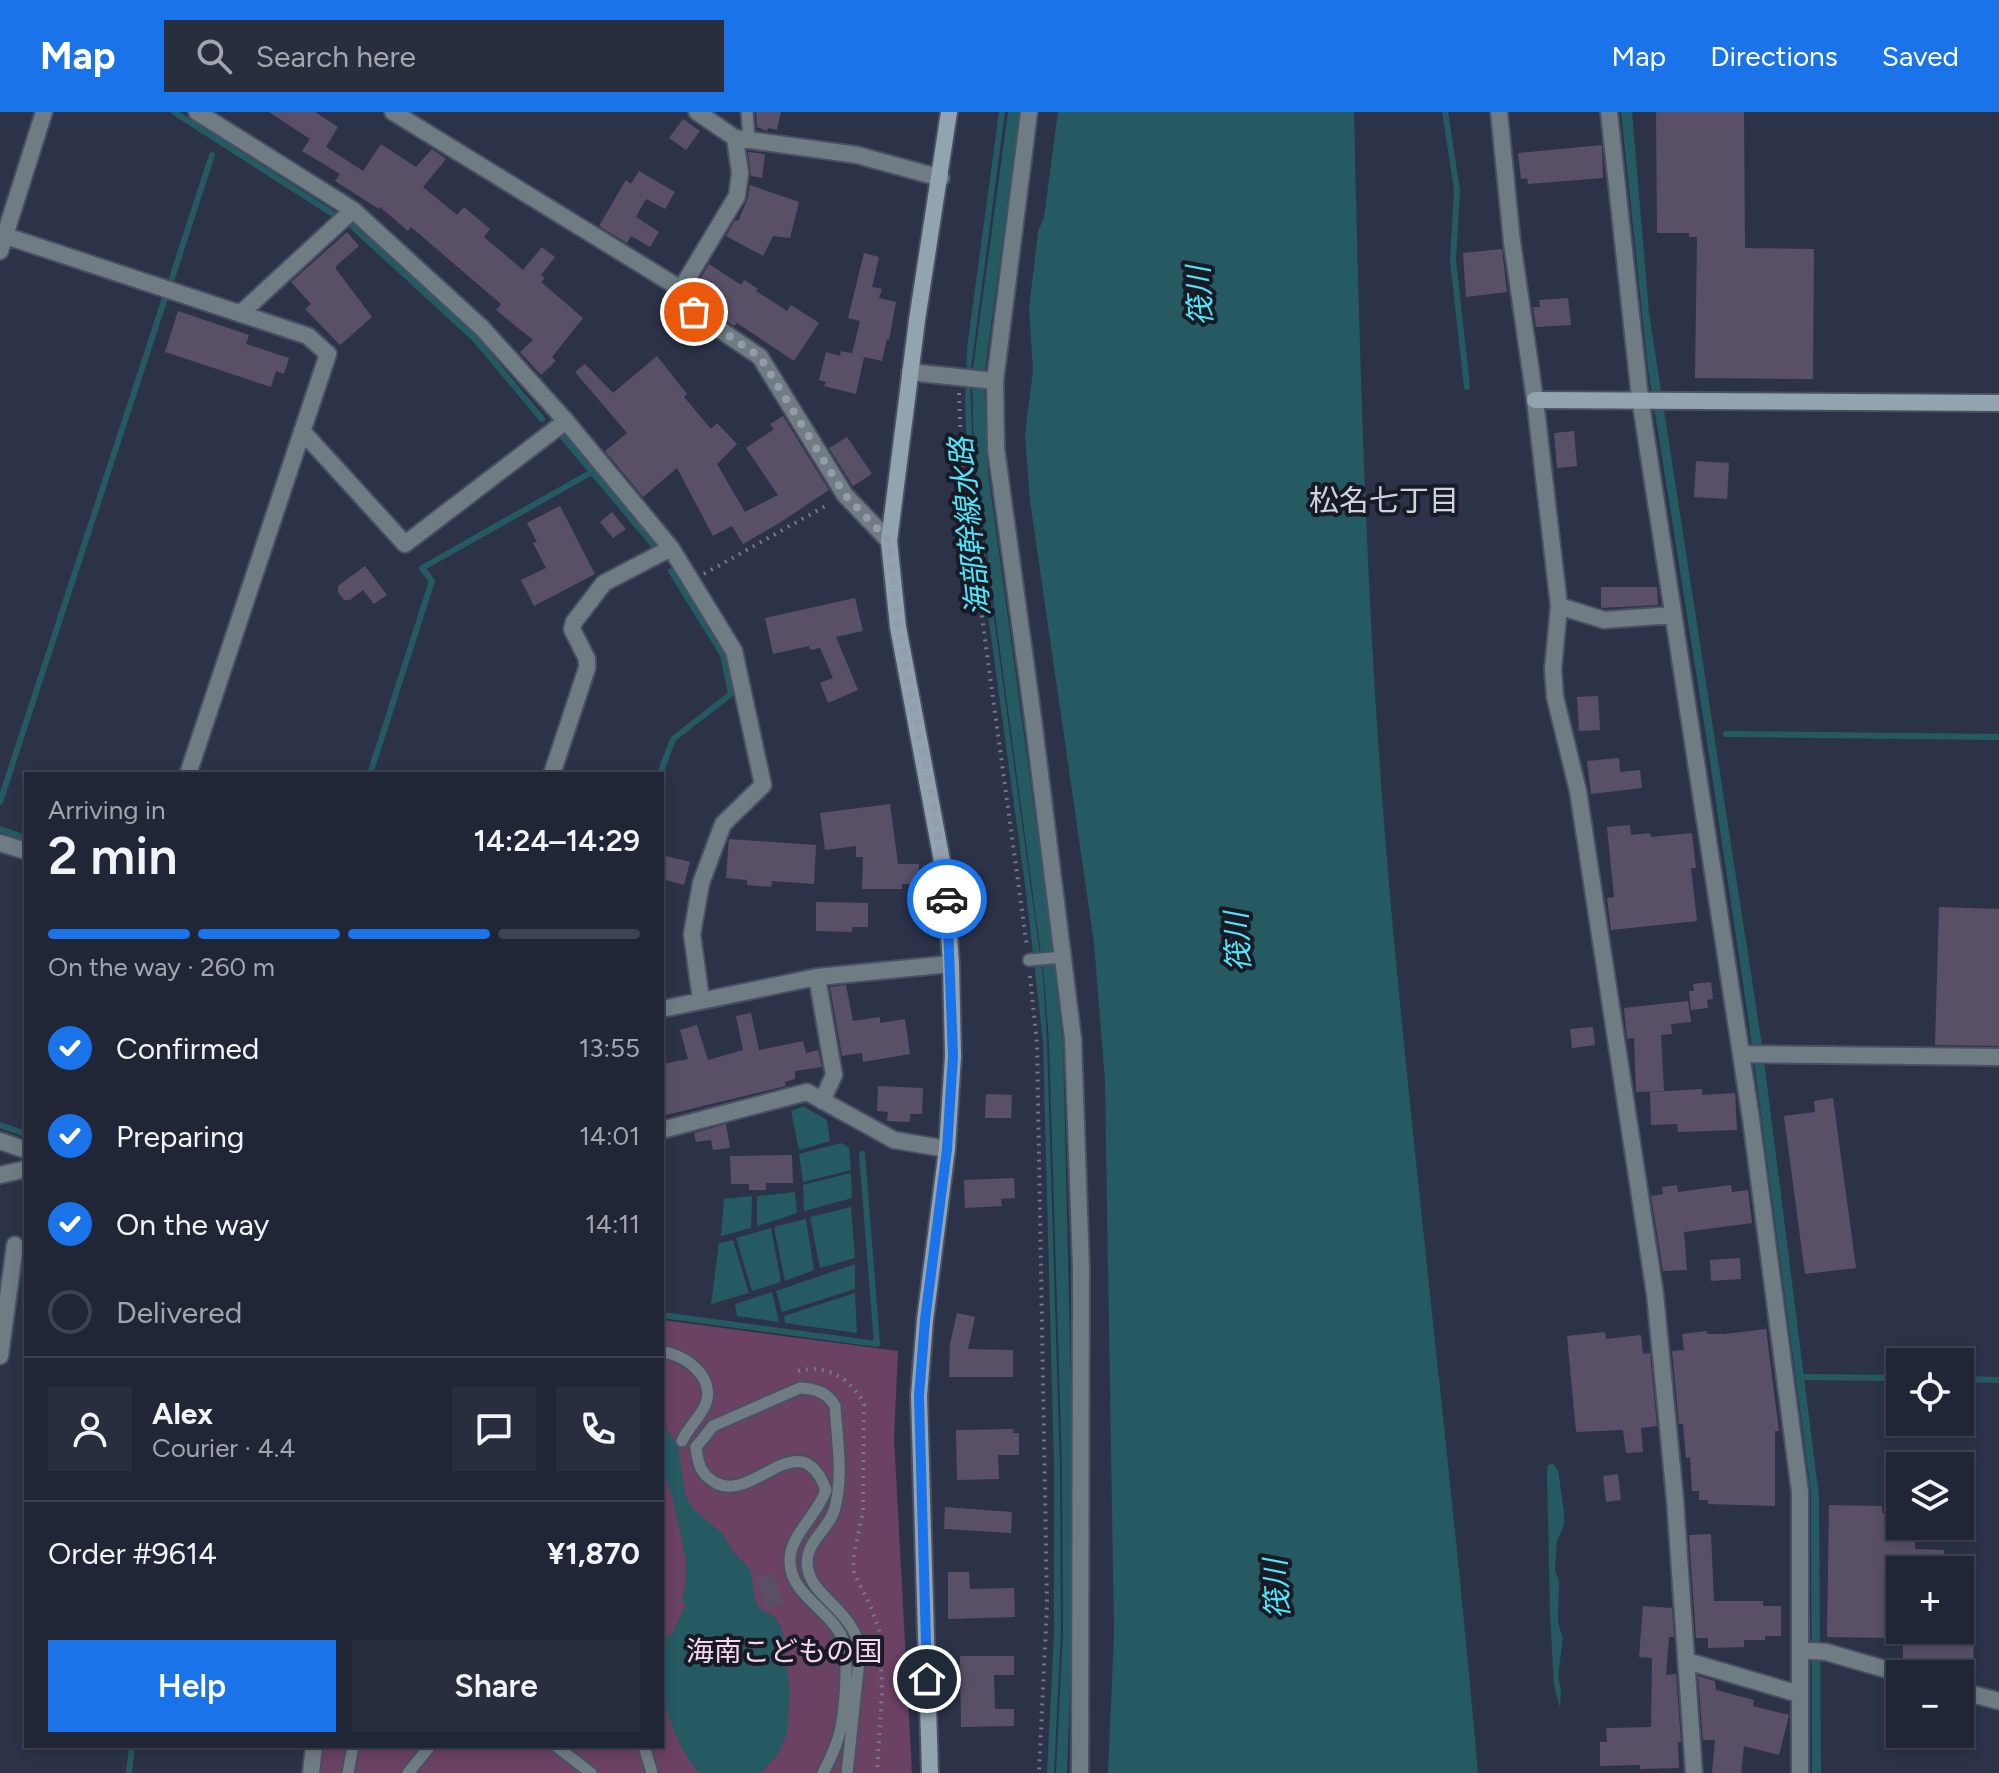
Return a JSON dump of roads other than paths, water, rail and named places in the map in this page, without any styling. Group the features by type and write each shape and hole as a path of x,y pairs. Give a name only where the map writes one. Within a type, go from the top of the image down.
{"main road":[{"path":"930,1773 919,1396 925,1320 947,1149 953,1056 951,964 945,877 933,800 898,627 889,541 910,372 949,112"},
{"path":"1535,400 1644,398 1999,403"}],"street":[{"path":"44,112 2,240 308,336 328,354 189,772"},
{"path":"197,112 353,210 482,328 566,421 671,548 734,651 763,785 723,824 701,883 692,934 701,1000"},
{"path":"393,112 681,289 694,312 760,357 845,495 889,541"},
{"path":"697,112 742,139 857,155 941,178"},
{"path":"1029,112 992,381 996,449 1073,1039 1081,1268 1080,1773"},
{"path":"1499,112 1512,242 1535,400 1559,606 1553,669 1555,697 1578,791 1655,1294 1675,1499 1694,1773"},
{"path":"1609,112 1673,615 1751,1053 1800,1492 1803,1650 1799,1694 1800,1773"},
{"path":"681,289 737,196 742,139"},
{"path":"240,314 353,210"},
{"path":"910,372 992,381"},
{"path":"302,431 405,544 566,421"},
{"path":"553,772 587,668 587,659 572,629 574,622 604,583 671,548"},
{"path":"1559,606 1604,620 1673,615"},
{"path":"0,843 24,850"},
{"path":"664,1009 817,977 951,964"},
{"path":"817,977 834,1075 822,1101"},
{"path":"1751,1053 1999,1057"},
{"path":"664,1129 807,1092 894,1140 947,1149"},
{"path":"0,1141 24,1149"},
{"path":"0,1175 24,1169"},
{"path":"0,1356 14,1245"},
{"path":"1803,1650 1826,1652 1886,1669"},
{"path":"1687,1661 1799,1694"},
{"path":"1974,1695 1999,1701"},
{"path":"311,1773 314,1748"}],"lane":[{"path":"742,139 747,112"},
{"path":"1031,960 1061,958"},
{"path":"664,1353 684,1359 697,1368 706,1389 707,1402 682,1441"},
{"path":"823,1773 834,1751 841,1726 846,1656 841,1635 790,1574 790,1556 795,1538 821,1507 826,1490 821,1476 812,1465 799,1461 787,1463 737,1485 722,1485 707,1478 699,1466 696,1447 713,1426 800,1388 823,1393 835,1406 839,1495 832,1517 811,1545 807,1556 811,1578 851,1624 859,1639 847,1773"},
{"path":"348,1773 353,1748"},
{"path":"408,1773 428,1748"},
{"path":"559,1748 591,1773"},
{"path":"645,1748 652,1773"}],"water":[{"path":"999,112 1005,112 970,376 973,464 1043,977 1047,1042 1060,1467 1061,1632 1054,1773 1047,1773 1054,1633 1054,1466 1043,1042 1026,892 968,468 965,408 967,348"},
{"path":"1008,112 1020,112 984,378 988,472 1063,1043 1073,1472 1067,1773 1056,1773 1063,1632 1062,1467 1049,1042 1044,977 974,457 972,376"},
{"name":"筏川","path":"1058,112 1354,112 1366,510 1383,808 1478,1773 1108,1773 1114,1634 1105,1081 1094,943 1030,501 1025,435 1033,370 1029,308"},
{"path":"1621,112 1632,112 1649,313 1762,1045 1819,1496 1821,1773 1812,1773 1811,1493 1749,1024 1648,369"},
{"path":"803,1106 827,1120 830,1141 799,1150 791,1111"},
{"path":"841,1143 849,1148 851,1170 803,1182 799,1154"},
{"path":"851,1173 852,1198 804,1211 803,1185"},
{"path":"795,1192 797,1213 757,1226 757,1196"},
{"path":"752,1196 751,1228 721,1236 724,1199"},
{"path":"851,1207 855,1258 820,1268 810,1217"},
{"path":"806,1219 814,1270 785,1281 774,1227"},
{"path":"771,1228 781,1282 752,1291 736,1238"},
{"path":"733,1240 749,1293 711,1304 719,1243"},
{"path":"855,1264 855,1289 782,1312 776,1291"},
{"path":"772,1292 779,1322 737,1316 735,1304"},
{"path":"855,1293 857,1333 785,1323 784,1316"},
{"path":"664,1424 678,1446 686,1497 694,1510 723,1534 731,1549 751,1571 755,1599 760,1609 775,1617 782,1630 790,1692 787,1734 778,1754 761,1773 700,1773 681,1746 666,1707 664,1643 667,1635 671,1636 686,1604 682,1602 686,1560 664,1473"},
{"path":"1553,1464 1558,1470 1564,1512 1564,1525 1557,1541 1555,1570 1559,1581 1558,1623 1563,1638 1558,1676 1560,1708 1554,1686 1550,1614 1547,1472 1548,1465"}],"waterway":[{"path":"174,112 333,214"},
{"path":"1445,112 1457,190 1453,260 1467,387"},
{"path":"172,278 212,155"},
{"path":"353,227 475,339 542,419"},
{"path":"0,802 165,298"},
{"path":"562,436 656,548"},
{"path":"371,772 432,581 422,568 592,472"},
{"path":"661,772 673,739 731,694 723,655 671,571"},
{"path":"1726,734 1999,737"},
{"path":"0,829 24,837"},
{"path":"0,1125 24,1133"},
{"path":"664,1315 877,1344 862,1154"},
{"path":"1800,1377 1886,1378"},
{"path":"1974,1379 1999,1380"},
{"path":"129,1773 132,1748"}],"district":[{"name":"松名七丁目","path":"1384,501"}],"water label":[{"name":"海部幹線水路","path":"970,527"}],"park label":[{"name":"海南こどもの国","path":"784,1651"}]}
